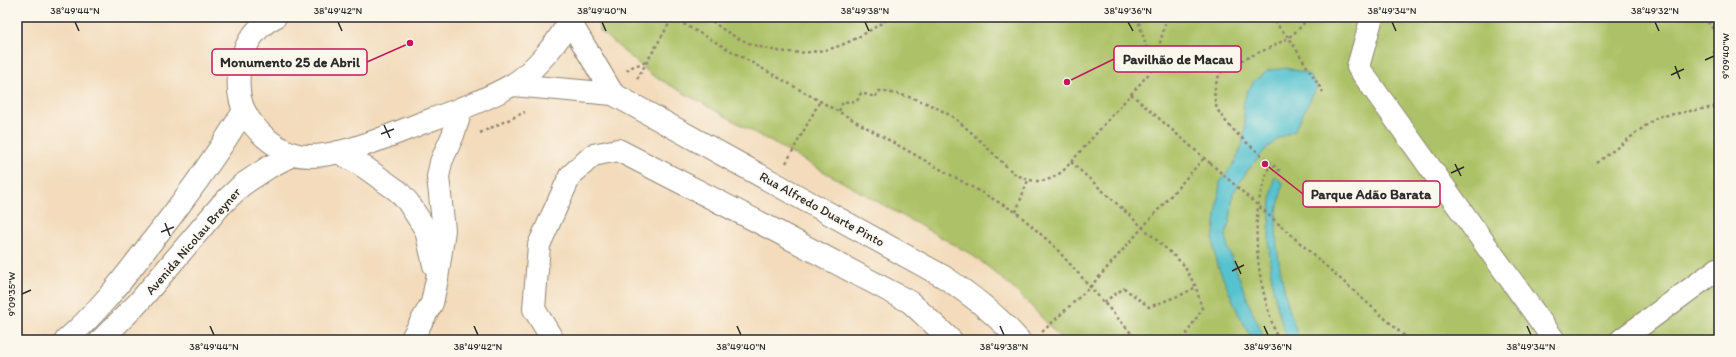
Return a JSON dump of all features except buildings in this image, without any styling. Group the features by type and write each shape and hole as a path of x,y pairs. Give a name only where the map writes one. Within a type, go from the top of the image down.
{"street":[{"path":"274,17 248,40 240,60 238,83 244,111 253,125 271,143 294,154 314,156 338,152 368,143 462,108 513,85 536,65 556,43 569,18"},
{"path":"1372,17 1358,67 1554,340"},
{"path":"569,18 618,97"},
{"name":"Rua Alfredo Duarte Pinto","path":"513,85 618,97 956,284 972,295 999,318 1019,340"},
{"path":"411,340 432,303 438,279 444,230 438,177 441,162 453,135 462,108"},
{"path":"65,339 119,284 177,210 213,160 244,111"},
{"path":"553,340 534,309 539,245 570,176 593,155 618,150 910,302 951,340"},
{"path":"338,152 360,164 398,190 408,202 426,230 438,279"},
{"name":"Avenida Nicolau Breyner","path":"101,340 138,303 221,205 242,185 269,167 294,154"},
{"path":"1622,340 1719,268"}],"path":[{"path":"618,97 648,61 673,17 1016,212 1054,246 1137,340"},
{"path":"708,17 737,38 768,50 802,54 835,48 865,34 890,17"},
{"path":"1136,17 1153,69"},
{"path":"839,111 842,102 857,101 861,93 875,97 879,91 895,93 923,102 952,117 1015,174 1028,180 1041,181 1054,178 1064,170 1153,69 1167,17"},
{"path":"1270,17 1289,38 1323,92"},
{"path":"1280,171 1240,135 1219,112 1215,103 1214,92 1216,84 1225,68 1289,38 1308,17"},
{"path":"1704,17 1719,37"},
{"path":"1713,53 1719,48"},
{"path":"618,97 629,68 648,61"},
{"path":"1131,94 1409,340"},
{"path":"775,183 820,101"},
{"path":"1597,163 1657,117 1719,106"},
{"path":"476,137 485,130 531,109"},
{"path":"1041,333 1090,287 1204,158"},
{"path":"1071,162 1144,226 1183,264 1196,287 1202,309 1187,333 1190,340"},
{"path":"1270,162 1258,206 1256,242 1260,277 1268,313 1278,340"},
{"path":"1016,212 1028,180"},
{"path":"1104,302 1124,288 1149,307 1183,294 1196,287"}],"green space":[{"path":"596,17 1719,17 1719,340 1062,340 1007,283 969,253 652,75 600,31"}],"water":[{"path":"1287,68 1308,74 1317,87 1294,131 1279,138 1267,148 1247,171 1233,193 1231,214 1226,235 1228,248 1250,306 1265,340 1253,340 1239,315 1216,262 1213,241 1220,182 1235,162 1242,146 1245,127 1243,106 1246,93 1255,80 1269,70"},
{"path":"1274,176 1283,183 1276,218 1276,237 1280,267 1286,298 1300,340 1288,340 1275,299 1269,239 1271,197"}],"place":[{"name":"Monumento 25 de Abril","path":"410,43"},
{"name":"Pavilhão de Macau","path":"1067,82"},
{"name":"Parque Adão Barata","path":"1265,164"}]}
